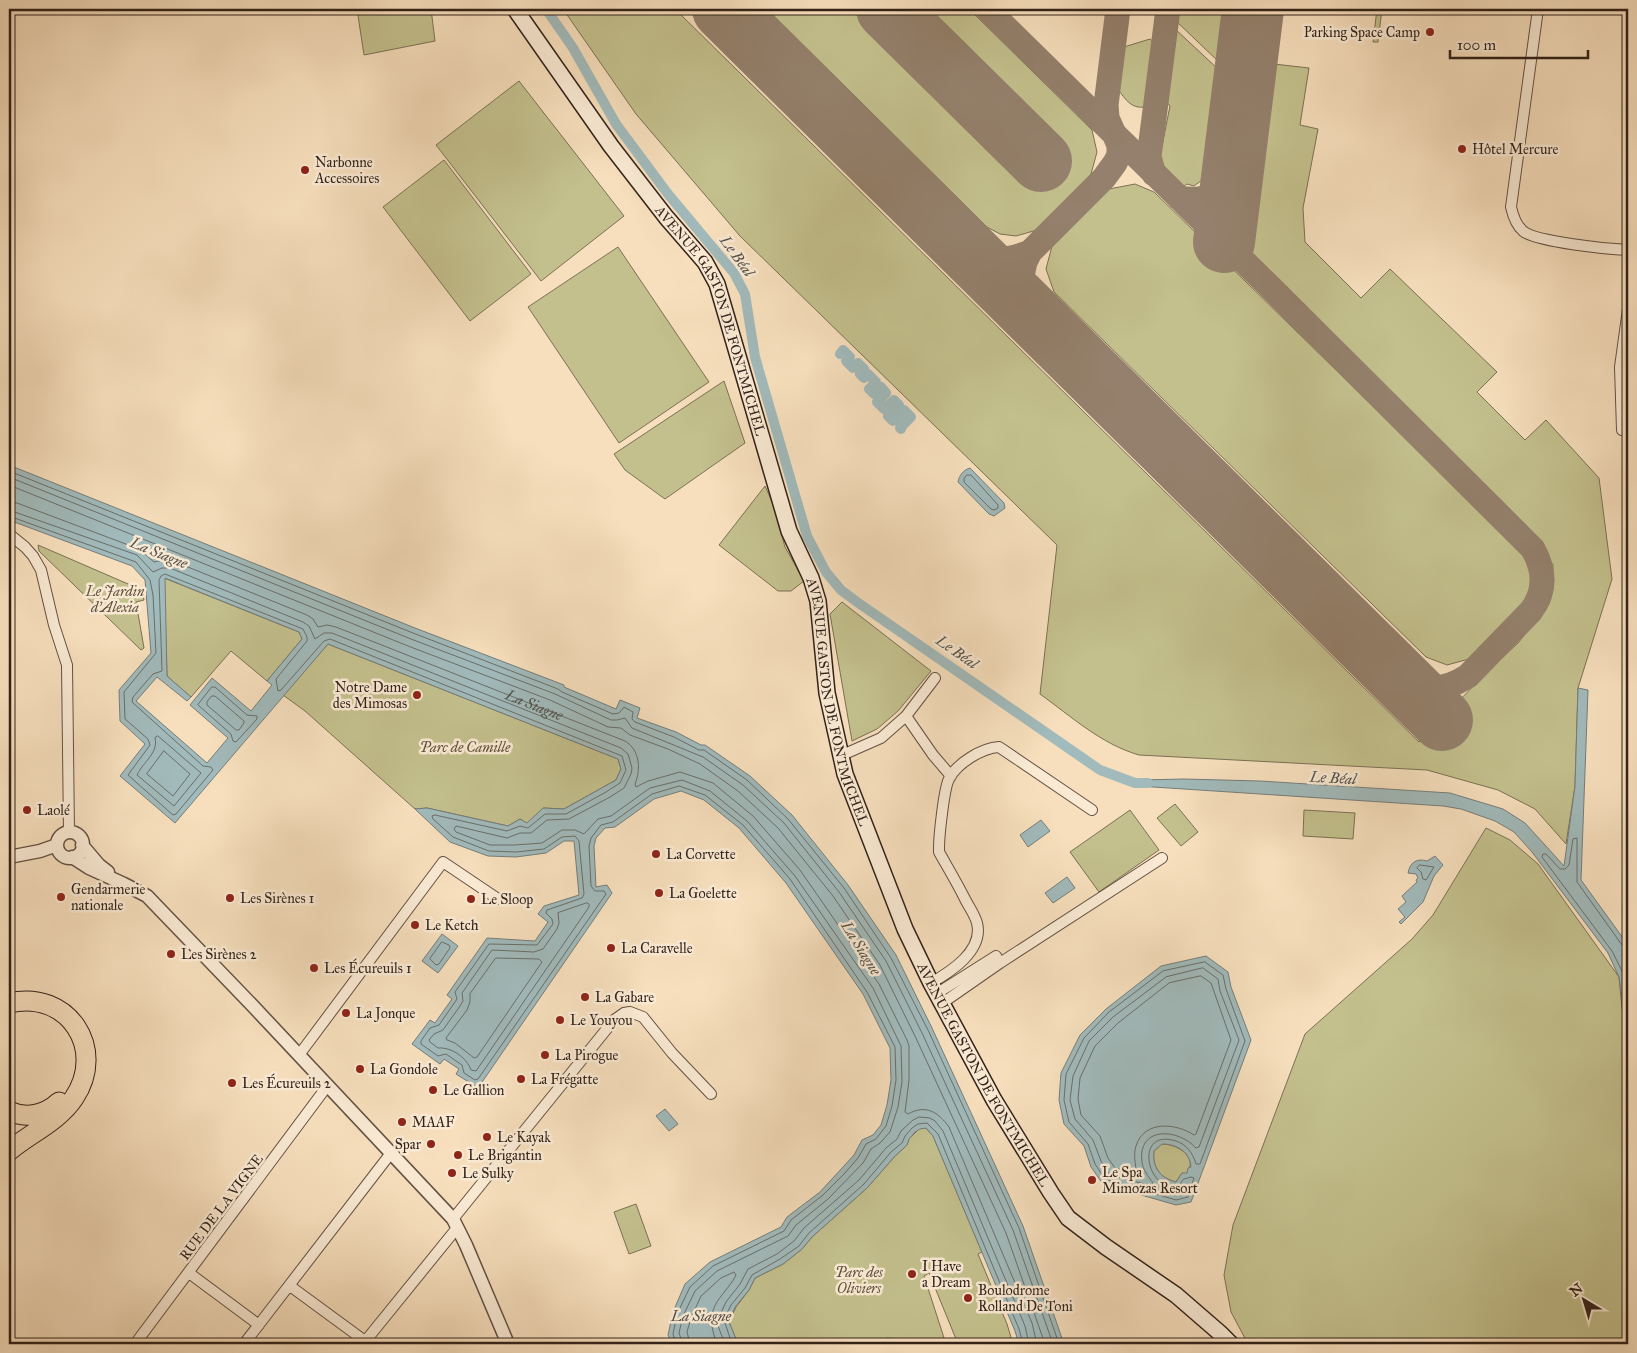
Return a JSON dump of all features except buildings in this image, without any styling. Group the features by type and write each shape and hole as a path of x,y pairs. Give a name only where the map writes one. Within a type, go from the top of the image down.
{"highway":[{"path":"9,1003 20,1000 34,1000 49,1004 64,1013 76,1026 83,1041 86,1062 83,1081 74,1099 50,1122 9,1151"},
{"path":"9,1010 33,1007 60,1019 70,1030 76,1043 79,1061 76,1077 69,1093 57,1105 29,1116 9,1111"}],"main road":[{"name":"AVENUE GASTON DE FONTMICHEL","path":"515,9 611,146 712,272 720,293 789,531 811,578 818,601 827,693 840,756 851,791 898,910 936,993 994,1100 1068,1218 1106,1247 1176,1295 1231,1344"}],"street":[{"path":"1538,9 1511,207 1514,218 1523,231 1530,236 1542,240 1628,250"},
{"path":"1622,430 1620,367 1628,309"},
{"path":"9,534 25,547 41,570 54,625 67,665 69,832"},
{"path":"840,756 882,738 906,716 936,678"},
{"path":"906,716 933,756 951,776"},
{"path":"936,993 966,957 978,930 975,916 940,852 939,841 948,781 956,768 990,748 999,747 1092,810"},
{"path":"124,884 99,865 82,845 79,836 69,832 62,835 57,846 60,853 72,857 89,868 147,896 328,1085 455,1223 508,1344"},
{"path":"72,857 79,854 82,845"},
{"path":"9,857 57,846"},
{"path":"936,993 996,956 1000,963 1162,858"},
{"path":"299,1055 443,862 498,899"},
{"path":"290,1286 365,1343 455,1223 614,1020 624,1013 630,1012 644,1018 672,1053 711,1094"},
{"name":"RUE DE LA VIGNE","path":"135,1344 328,1085"},
{"path":"244,1344 391,1153"},
{"path":"189,1273 259,1325"}],"green space":[{"path":"357,9 431,9 435,41 364,55"},
{"path":"563,9 675,9 1419,742 1518,643 1549,604 1553,565 1527,526 1250,251 1247,240 1248,216 1266,68 1274,64 1309,68 1300,125 1318,129 1303,208 1305,242 1361,298 1390,269 1497,372 1477,392 1525,440 1546,420 1599,478 1612,579 1578,688 1575,786 1566,844 1535,809 1498,790 1427,770 1139,755 1099,737 1040,694 1057,545 740,236 636,114"},
{"path":"767,9 969,9 1092,130 1097,152 1091,174 1037,230 1016,236 1000,234 987,227"},
{"path":"1176,9 1227,9 1220,63 1175,20"},
{"path":"1377,9 1382,9 1378,42 1373,42"},
{"path":"1173,27 1219,70 1208,170 1202,180 1194,186 1187,184 1184,186 1159,161 1170,106 1163,98"},
{"path":"1150,39 1157,45 1149,106 1138,107 1123,97 1117,88 1120,50"},
{"path":"519,81 624,216 541,281 436,145"},
{"path":"444,160 531,274 470,321 383,207"},
{"path":"1135,184 1154,192 1520,550 1531,571 1529,601 1469,659 1447,665 1426,657 1054,292 1046,269 1052,246 1109,189"},
{"path":"618,247 709,382 619,443 528,307"},
{"path":"724,381 745,443 665,499 625,470 614,454"},
{"path":"765,486 773,504 785,547 804,581 791,591 778,591 719,545"},
{"name":"Le Jardin d'Alexia","path":"38,545 142,590 144,600 136,602 144,648 141,650 39,551"},
{"path":"164,578 299,632 302,639 267,681 231,651 191,697 167,676"},
{"path":"842,602 931,671 898,711 877,729 852,741 830,614"},
{"name":"Parc de Camille","path":"328,644 618,759 621,769 616,780 564,809 543,808 527,824 520,819 508,826 427,808 415,809 305,711 283,695"},
{"path":"1175,804 1198,832 1181,846 1157,818"},
{"path":"1130,810 1159,850 1099,892 1070,852"},
{"path":"1304,810 1355,813 1353,839 1303,836"},
{"path":"1486,828 1510,840 1538,864 1619,977 1628,1069 1628,1344 1248,1344 1231,1312 1224,1275 1233,1225 1305,1034 1412,939 1433,915"},
{"name":"Parc des Oliviers","path":"920,1128 926,1128 933,1136 982,1252 978,1254 1007,1324 1013,1344 961,1344 956,1339 929,1273 924,1276 946,1344 927,1344 916,1340 876,1342 872,1344 738,1344 729,1322 736,1307 749,1290 755,1278 783,1264 802,1249 812,1237 867,1188 907,1145 909,1139"},
{"path":"1162,1144 1180,1149 1185,1153 1190,1162 1187,1174 1182,1173 1176,1182 1161,1175 1154,1162 1154,1151"},
{"path":"636,1204 651,1246 629,1254 614,1212"}],"water":[{"name":"La Siagne","path":"9,465 415,628 564,685 564,687 616,709 620,700 640,708 637,718 705,745 750,776 792,815 848,885 896,955 932,1028 1023,1226 1064,1344 1019,1344 933,1136 926,1128 915,1132 907,1145 867,1188 812,1237 802,1249 783,1264 755,1278 749,1290 735,1307 729,1322 738,1344 672,1344 668,1335 673,1312 685,1284 710,1262 781,1227 787,1217 820,1192 854,1155 862,1140 873,1135 881,1125 887,1105 891,1080 890,1048 863,994 786,883 739,828 704,800 681,791 654,799 615,827 605,828 596,838 594,846 596,887 607,885 612,893 478,1088 456,1074 459,1069 444,1059 440,1064 412,1044 430,1020 435,1023 452,999 447,995 487,938 535,941 548,922 538,914 544,906 579,895 574,841 564,841 546,853 516,857 488,856 450,842 415,809 427,808 508,826 520,819 527,823 543,808 564,809 616,780 621,769 618,759 328,644 175,823 120,776 145,744 120,721 119,690 151,653 145,580 132,566 9,520","holes":["165,578 299,632 302,639 267,681 272,685 251,711 212,678 190,705 228,738 207,763 136,701 157,677 187,701 191,697 167,676"]},
{"path":"970,468 1004,503 1005,508 994,516 989,514 958,482 965,470"},
{"path":"1578,688 1588,690 1581,880 1628,945 1628,1044 1619,977 1608,953 1532,852 1514,832 1495,821 1461,809 1443,806 1138,786 1135,783 1138,780 1184,779 1260,781 1450,793 1503,809 1525,823 1564,866 1575,786"},
{"path":"1041,820 1050,831 1028,847 1020,835"},
{"path":"1435,856 1443,865 1434,876 1423,902 1401,924 1399,922 1405,917 1398,909 1406,902 1402,896 1417,882 1418,878 1416,874 1408,873 1410,866 1414,862 1427,861"},
{"path":"1067,877 1075,888 1053,903 1045,893"},
{"path":"442,934 458,946 438,973 422,961"},
{"path":"1206,956 1228,972 1231,987 1251,1040 1191,1202 1176,1205 1103,1184 1091,1167 1084,1146 1064,1124 1059,1100 1061,1073 1080,1035 1106,1009 1161,966","holes":["1162,1144 1168,1144 1182,1150 1190,1162 1191,1167 1188,1168 1187,1173 1182,1173 1176,1182 1161,1175 1154,1162 1154,1151"]},
{"path":"665,1109 678,1124 669,1131 656,1116"},
{"path":"887,1338 916,1340 927,1344 872,1344"}],"waterway":[{"name":"Le Béal","path":"546,9 573,48 616,124 668,194 734,273 745,294 755,357 807,536 826,572 841,590 857,602 1100,770 1135,783 1148,783"},
{"path":"840,354 843,350 850,357 846,361 853,368 858,363 864,369 860,374 864,378 868,374 876,382 869,389 874,394 881,387 886,393 877,402 884,409 894,400 899,405 888,416 893,421 904,410 911,417 901,429"}],"taxiway":[{"path":"987,9 1533,549 1542,573 1541,588 1536,603 1531,611 1468,676 1447,686 1428,688 1410,681 1390,669"},
{"path":"1041,323 1028,304 1022,288 1025,262 1030,252 1104,178 1119,155 1119,145 1107,118 1106,105 1118,9"},
{"path":"1154,174 1149,157 1168,9"},
{"path":"1179,198 1204,198 1216,192 1232,172"},
{"path":"965,248 982,256 997,259 1012,258 1030,252"}],"runway":[{"path":"723,9 1442,720"},
{"path":"887,9 1041,161"},
{"path":"1224,242 1253,9"}],"place":[{"name":"Parking Space Camp","path":"1430,32"},
{"name":"Hôtel Mercure","path":"1462,149"},
{"name":"Narbonne Accessoires","path":"305,170"},
{"name":"Notre Dame des Mimosas","path":"417,695"},
{"name":"Laolé","path":"27,810"},
{"name":"La Corvette","path":"656,854"},
{"name":"La Goelette","path":"659,893"},
{"name":"Gendarmerie nationale","path":"61,897"},
{"name":"Les Sirènes 1","path":"230,898"},
{"name":"Le Sloop","path":"471,899"},
{"name":"Le Ketch","path":"415,925"},
{"name":"La Caravelle","path":"611,948"},
{"name":"Les Sirènes 2","path":"171,954"},
{"name":"Les Écureuils 1","path":"314,968"},
{"name":"La Gabare","path":"585,997"},
{"name":"La Jonque","path":"346,1013"},
{"name":"Le Youyou","path":"560,1020"},
{"name":"La Pirogue","path":"545,1055"},
{"name":"La Gondole","path":"360,1069"},
{"name":"La Frégatte","path":"521,1079"},
{"name":"Les Écureuils 2","path":"232,1083"},
{"name":"Le Gallion","path":"433,1090"},
{"name":"MAAF","path":"402,1122"},
{"name":"Le Kayak","path":"487,1137"},
{"name":"Spar","path":"431,1144"},
{"name":"Le Brigantin","path":"458,1155"},
{"name":"Le Sulky","path":"452,1173"},
{"name":"Le Spa Mimozas Resort","path":"1092,1180"},
{"name":"I Have a Dream","path":"912,1274"},
{"name":"Boulodrome Rolland De Toni","path":"968,1298"}]}
